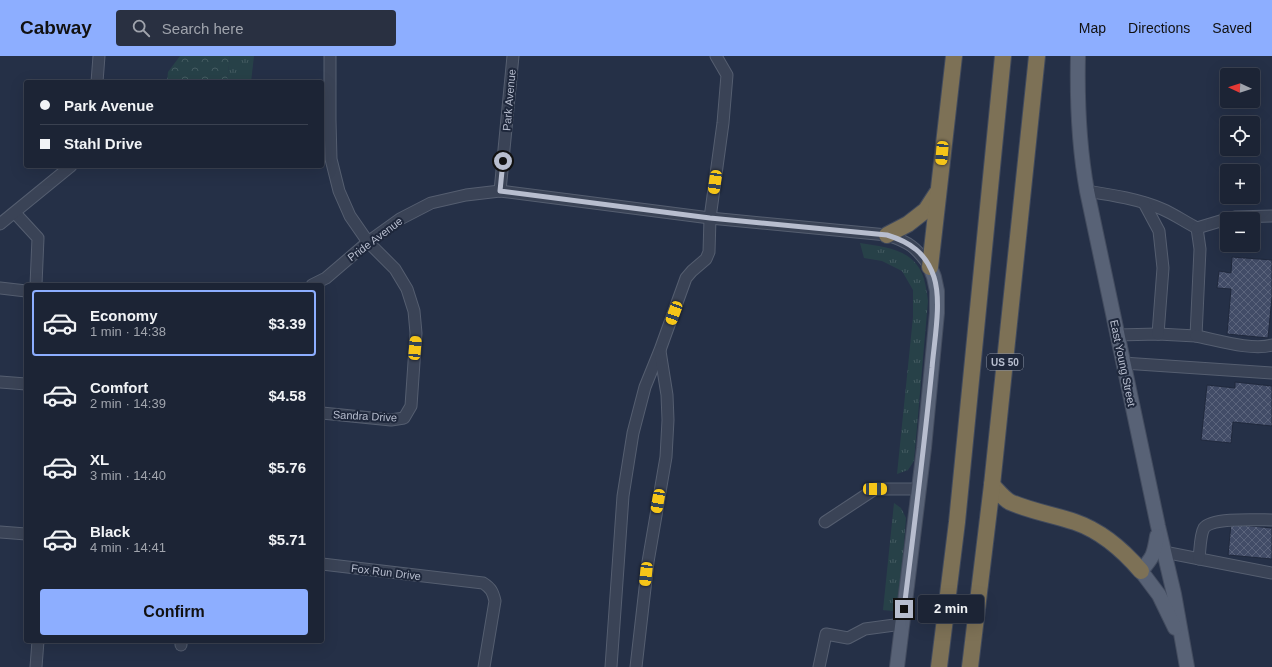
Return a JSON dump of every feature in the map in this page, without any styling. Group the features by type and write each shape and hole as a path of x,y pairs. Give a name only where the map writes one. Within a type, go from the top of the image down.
{"highway":[{"path":"930,267 954,56"},
{"name":"US 50","path":"939,667 957,522 1003,56"},
{"name":"US 50","path":"970,667 992,485 1037,56"},
{"path":"887,235 908,224 926,210 938,192"},
{"path":"992,485 1009,501 1075,522 1090,529 1108,540 1123,552 1140,571"}],"main road":[{"name":"East Young Street","path":"1078,56 1082,164 1117,335 1174,594 1187,667"},
{"path":"897,667 924,448 937,313 938,291 930,267"},
{"path":"1140,571 1155,552 1158,526"},
{"name":"East Young Street","path":"1140,571 1159,595 1166,609 1176,630 1187,667"}],"street":[{"path":"97,80 99,56"},
{"name":"Sandra Drive","path":"324,414 391,420 404,418 411,406 416,333 414,311 407,289 395,269 368,242 350,216 339,191 331,159 330,56"},
{"name":"Park Avenue","path":"500,191 513,56"},
{"path":"611,667 624,488 633,433 645,387 686,278 692,270 706,259 709,252 710,218 723,123 727,75 716,56"},
{"path":"0,224 69,168"},
{"name":"Pride Avenue","path":"316,283 326,278 368,242 400,219 431,203 466,195 500,191 710,218 887,235 900,239 913,246 930,267"},
{"path":"1087,191 1120,196 1144,203 1163,210 1197,228 1220,221"},
{"path":"1144,203 1159,231 1163,268 1158,334"},
{"path":"15,213 38,238 36,283"},
{"path":"1260,216 1272,216"},
{"path":"1196,336 1200,249 1197,228"},
{"path":"0,288 24,291"},
{"path":"1117,335 1158,334 1196,336 1235,344 1265,347 1272,344"},
{"path":"636,667 648,562 666,457 668,428 667,395 660,350"},
{"path":"1123,363 1272,373"},
{"path":"0,382 24,384"},
{"path":"825,522 875,489 919,489"},
{"path":"1199,559 1200,543 1204,528 1210,523 1235,520 1272,520"},
{"path":"0,532 24,534"},
{"path":"1164,552 1272,573"},
{"name":"Fox Run Drive","path":"324,564 483,583 489,587 493,593 494,608 484,667"},
{"path":"819,667 826,634 848,638 865,629 902,624"},
{"path":"36,667 38,643"}],"green space":[{"path":"180,56 230,56 227,80 167,80 168,72"},
{"path":"230,56 254,56 251,80 227,80"},
{"path":"860,243 889,248 907,255 920,269 924,279 928,301 914,461 908,470 897,474 913,317 913,290 902,271 882,261 864,258"},
{"path":"894,503 901,508 906,518 899,610 892,611 883,610"}],"building":[{"path":"1232,257 1272,260 1272,297 1268,338 1227,334 1231,289 1217,288 1219,271 1231,273"},
{"path":"1235,382 1272,386 1272,426 1233,422 1231,443 1201,440 1207,385 1235,388"},
{"path":"1231,524 1272,528 1272,559 1228,555"}],"route":[{"path":"503,161 500,191 710,218 887,235 900,239 913,246 923,257 930,267 938,291 937,313 924,448 904,609"}]}
